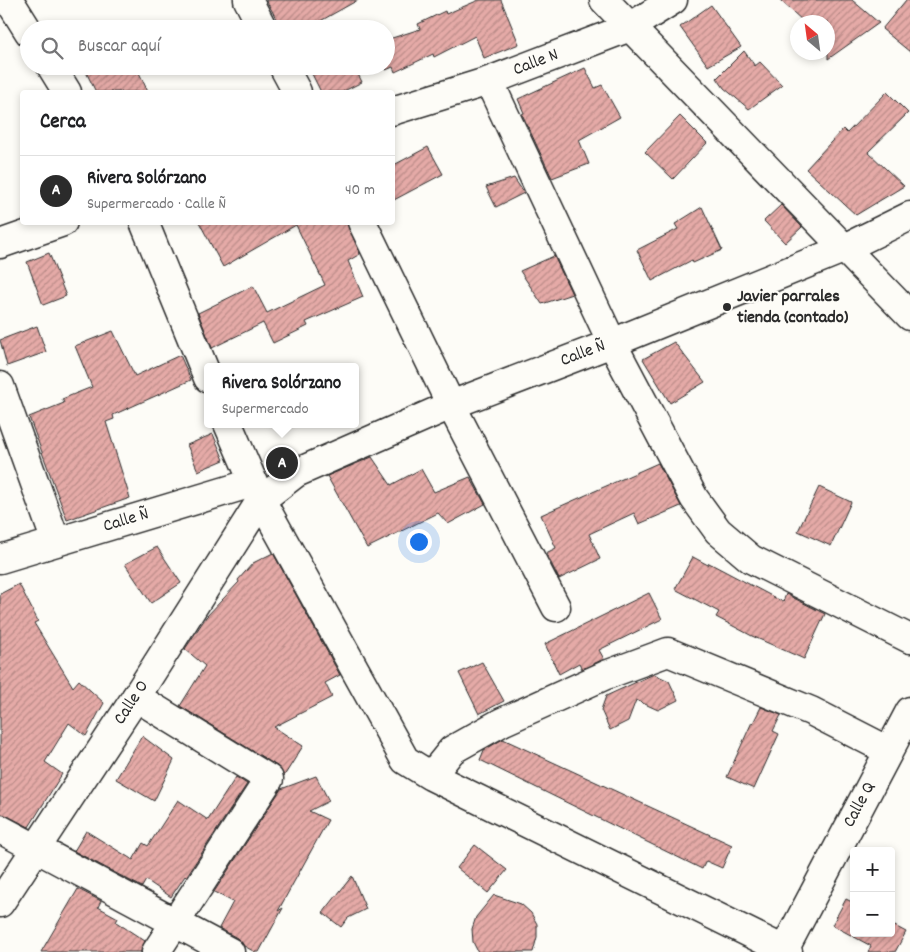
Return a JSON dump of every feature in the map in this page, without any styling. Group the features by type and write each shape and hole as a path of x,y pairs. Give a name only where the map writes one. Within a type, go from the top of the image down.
{"street":[{"path":"9,0 22,20"},
{"path":"248,0 258,20"},
{"path":"604,0 843,250 910,316"},
{"name":"Calle N","path":"395,110 489,81 630,27 673,0"},
{"path":"57,75 66,90"},
{"path":"288,75 296,90"},
{"path":"489,81 612,343 694,498 718,531 751,560 910,639"},
{"name":"Calle Ñ","path":"0,559 56,542 256,492 451,405 612,343 843,250 910,216"},
{"path":"0,244 54,225"},
{"path":"145,225 204,368"},
{"path":"363,225 451,405 556,607"},
{"path":"0,386 56,542"},
{"path":"230,428 256,492 405,760 431,776 785,951"},
{"name":"Calle O","path":"0,903 136,697 256,492"},
{"path":"431,776 452,750 502,722 606,675 668,652 810,711 888,752"},
{"path":"136,697 269,779 156,952"},
{"name":"Calle Q","path":"785,951 910,711"},
{"path":"0,829 35,850 230,952"}],"building":[{"path":"266,0 358,0 322,20 277,20"},
{"path":"479,0 501,0 519,44 484,58 475,36 434,57 433,54 395,72 395,37 420,29 418,24 445,11 446,14"},
{"path":"780,0 852,0 879,23 835,54 835,15 796,15"},
{"path":"906,0 910,0 910,52 882,29"},
{"path":"711,5 741,47 708,66 680,27"},
{"path":"744,51 755,66 760,62 782,85 749,109 724,88 717,78"},
{"path":"585,68 595,88 602,85 620,117 579,140 589,164 552,178 522,114 524,113 518,99"},
{"path":"88,75 140,75 147,90 95,90"},
{"path":"312,75 358,75 362,82 346,90 320,90"},
{"path":"887,92 908,113 868,152 904,186 856,215 806,169 843,129 847,133"},
{"path":"680,116 707,143 673,179 645,152"},
{"path":"428,147 443,174 395,199 395,164"},
{"path":"514,178 524,193 496,207 486,187"},
{"path":"781,205 802,227 785,243 764,221"},
{"path":"702,207 722,250 693,263 692,260 652,281 637,250 678,229 675,224"},
{"path":"201,225 296,225 223,267"},
{"path":"296,225 348,225 360,254 348,261 363,297 306,322 308,326 273,343 263,323 212,348 198,313 253,286 267,313 325,285"},
{"path":"49,253 66,296 43,305 27,262"},
{"path":"554,256 572,294 542,304 520,271"},
{"path":"37,326 46,352 7,366 0,340"},
{"path":"113,331 135,376 180,355 191,380 113,415 114,419 106,422 130,498 67,520 29,417 64,403 62,399 92,387 75,346"},
{"path":"674,342 705,382 670,403 643,359"},
{"path":"213,434 224,460 198,471 187,445"},
{"path":"372,457 391,485 421,469 434,492 470,477 485,504 448,524 438,513 367,548 327,476"},
{"path":"658,463 681,506 639,524 634,513 589,534 600,559 559,579 546,553 556,548 541,515"},
{"path":"819,487 851,502 831,546 798,531"},
{"path":"157,547 181,583 151,603 125,564"},
{"path":"273,553 340,675 325,683 332,697 274,727 303,746 284,776 277,766 180,706 205,666 185,649 206,617 239,582 238,580 253,563"},
{"path":"693,557 708,565 709,563 783,602 786,594 825,614 804,659 752,636 716,617 719,612 675,589"},
{"path":"19,584 38,621 34,623 73,687 79,680 104,703 86,736 69,723 45,762 62,774 29,827 0,813 0,594"},
{"path":"649,593 662,619 599,650 604,659 582,669 579,663 559,674 545,644"},
{"path":"482,662 504,701 479,714 459,673"},
{"path":"654,674 669,681 678,700 658,710 636,700 628,721 610,730 601,710 606,696"},
{"path":"761,707 781,715 773,731 779,734 754,789 727,777 752,722"},
{"path":"142,736 174,760 154,801 116,779"},
{"path":"503,739 732,845 722,868 706,861 702,869 480,760 484,750"},
{"path":"316,776 329,801 309,811 328,820 278,911 283,908 259,952 255,952 244,946 237,938 219,928 233,902 214,892 281,789"},
{"path":"236,777 247,784 171,897 146,880 142,887 74,851 86,831 133,860 143,843 148,846 178,800 208,820"},
{"path":"475,845 507,870 488,893 457,868"},
{"path":"352,876 366,909 348,918 341,927 323,913"},
{"path":"78,889 101,901 98,907 118,918 116,922 145,941 141,952 41,952"},
{"path":"494,895 521,904 531,913 537,924 537,937 533,952 478,952 473,942 472,929 476,917"},
{"path":"846,899 850,901 850,935 832,925"},
{"path":"895,926 906,932 895,952 868,952 871,946 854,937 895,937"}],"place":[{"name":"Javier parrales tienda (contado)","path":"727,307"},
{"name":"Rivera Solórzano","path":"282,463"}]}
